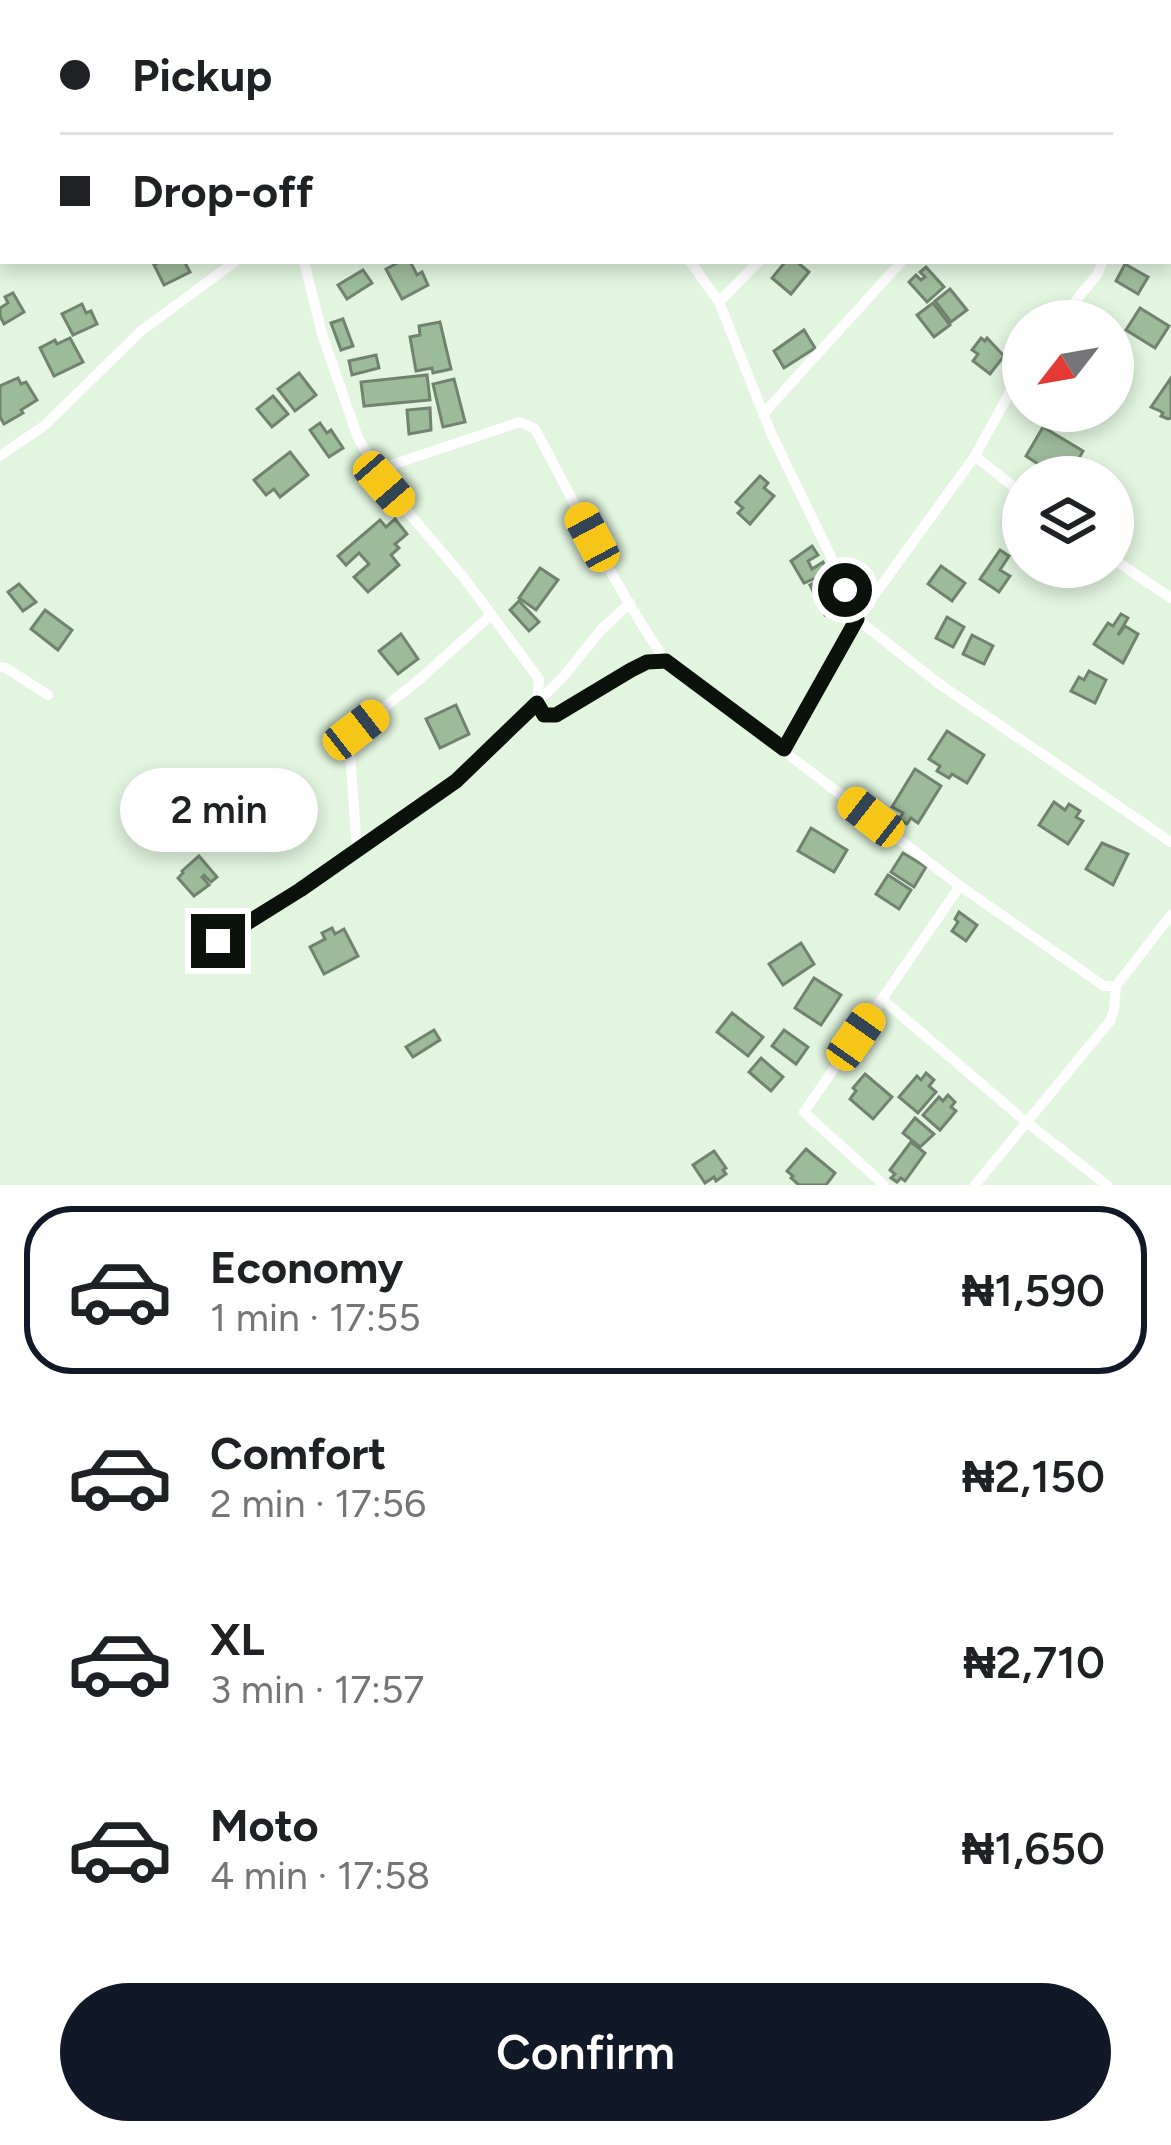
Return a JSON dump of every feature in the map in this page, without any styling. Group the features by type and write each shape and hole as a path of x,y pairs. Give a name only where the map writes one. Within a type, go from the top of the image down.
{"street":[{"path":"1,455 45,425 141,331 232,264"},
{"path":"305,264 322,334 358,437 384,484 464,578 539,679 537,703 544,715 556,715 647,662 666,661"},
{"path":"692,264 719,302 857,619 938,683 1171,842"},
{"path":"719,302 756,264"},
{"path":"764,414 899,264"},
{"path":"1076,300 1102,264"},
{"path":"784,749 857,619 975,456 1002,406"},
{"path":"376,470 520,422 535,429 666,661 960,886 1104,986 1116,986"},
{"path":"975,456 1002,477"},
{"path":"1134,573 1171,598"},
{"path":"218,941 456,781 562,679 602,628 630,603"},
{"path":"357,848 349,740 491,615"},
{"path":"0,667 48,695"},
{"path":"884,1185 804,1112 960,886"},
{"path":"974,1185 1110,1021 1116,986 1171,915"},
{"path":"882,999 1107,1185"}],"building":[{"path":"186,264 190,272 164,285 154,265"},
{"path":"412,264 428,285 402,299 386,269"},
{"path":"784,264 800,264 809,272 791,294 772,278"},
{"path":"1125,264 1148,277 1138,294 1116,281"},
{"path":"926,267 944,287 927,302 909,282 916,275 921,280 925,277 920,272"},
{"path":"363,270 372,283 347,299 338,285"},
{"path":"950,289 967,310 951,322 935,301"},
{"path":"13,293 24,312 4,324 0,308"},
{"path":"933,303 950,325 934,337 917,315"},
{"path":"82,304 97,324 73,335 62,314"},
{"path":"1140,308 1169,326 1155,348 1134,335 1134,317"},
{"path":"343,319 353,346 341,350 331,323"},
{"path":"440,322 451,369 416,371 410,337 420,335 419,326"},
{"path":"804,330 815,348 784,368 774,351"},
{"path":"70,338 83,362 54,376 40,348"},
{"path":"981,338 987,338 1002,359 990,374 973,361 978,354 972,350"},
{"path":"376,355 379,368 352,375 349,361"},
{"path":"299,373 316,395 295,411 278,389"},
{"path":"427,375 430,400 364,406 361,382"},
{"path":"18,378 37,400 4,424 0,386"},
{"path":"1171,378 1171,418 1168,419 1151,407"},
{"path":"454,379 465,422 443,427 433,384"},
{"path":"273,396 288,414 272,427 257,409"},
{"path":"430,408 431,430 409,434 407,410"},
{"path":"320,423 343,448 329,457 310,430"},
{"path":"1040,432 1051,432 1083,451 1080,456 1026,456"},
{"path":"290,452 308,475 280,497 274,489 266,495 254,480"},
{"path":"760,476 768,483 764,488 774,496 750,524 738,513 743,508 736,502"},
{"path":"395,519 407,534 391,555 399,565 368,592 354,577 369,564 359,553 346,565 338,556 380,520 386,527"},
{"path":"812,546 818,555 808,561 812,569 823,562 829,572 804,583 791,561"},
{"path":"1000,550 1002,551 999,592 980,579"},
{"path":"941,566 965,583 952,601 928,584"},
{"path":"540,568 558,580 536,610 519,598"},
{"path":"826,577 841,607 825,615 810,585"},
{"path":"19,584 36,602 23,611 8,592"},
{"path":"519,601 539,622 529,631 510,610"},
{"path":"45,610 72,630 58,650 31,629"},
{"path":"1121,614 1128,618 1118,635 1125,626 1138,634 1123,663 1094,644 1108,623 1113,626"},
{"path":"947,617 964,627 953,647 936,638"},
{"path":"401,634 418,659 398,674 379,651"},
{"path":"972,635 993,646 984,664 963,654"},
{"path":"1089,671 1106,680 1095,703 1071,691"},
{"path":"456,705 469,734 440,748 426,719"},
{"path":"947,731 984,755 967,783 937,771 940,766 929,759"},
{"path":"915,769 941,786 918,823 911,818 907,824 899,819 903,813 892,807"},
{"path":"1054,802 1065,810 1069,804 1080,811 1076,817 1083,821 1068,844 1039,825"},
{"path":"811,828 847,850 834,872 798,851"},
{"path":"1102,843 1128,854 1113,885 1086,869"},
{"path":"903,853 926,867 914,887 891,872"},
{"path":"199,856 217,877 211,882 204,875 209,885 194,896 178,878"},
{"path":"888,875 911,890 899,909 876,894"},
{"path":"959,912 977,925 966,941 952,931"},
{"path":"332,928 335,934 344,929 358,956 324,974 310,947 325,939 322,933"},
{"path":"801,943 814,964 783,985 769,964"},
{"path":"814,978 841,995 821,1025 795,1008"},
{"path":"732,1013 763,1037 748,1056 717,1032"},
{"path":"434,1030 440,1040 413,1057 406,1047"},
{"path":"784,1030 808,1047 796,1064 772,1046"},
{"path":"761,1058 783,1077 771,1091 749,1072"},
{"path":"926,1073 934,1080 929,1086 936,1092 918,1113 899,1097 917,1076 921,1080"},
{"path":"865,1074 892,1097 873,1119 850,1099"},
{"path":"948,1095 956,1111 940,1130 923,1115 939,1097 943,1101"},
{"path":"915,1118 934,1134 920,1147 903,1133"},
{"path":"911,1142 925,1153 905,1181 897,1182 890,1170"},
{"path":"806,1149 835,1173 826,1185 799,1185 787,1171"},
{"path":"714,1151 726,1174 705,1183 693,1165"}],"route":[{"path":"218,941 456,781 537,703 544,715 556,715 647,662 666,661 784,749 857,619 845,590"}]}
